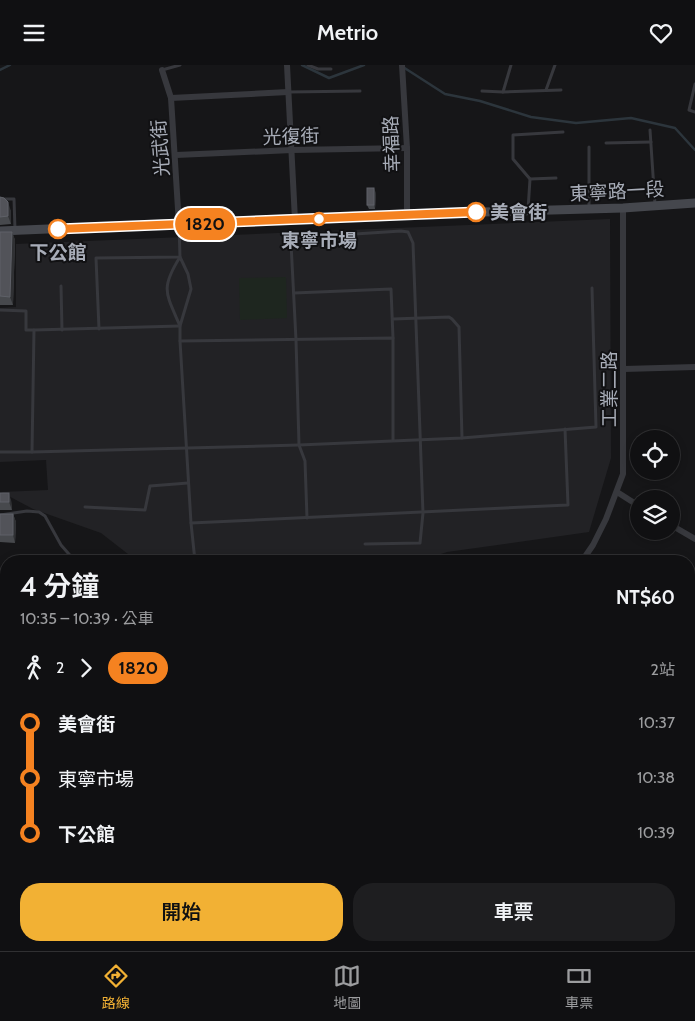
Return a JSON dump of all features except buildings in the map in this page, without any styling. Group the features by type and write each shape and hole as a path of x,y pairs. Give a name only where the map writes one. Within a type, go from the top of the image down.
{"main road":[{"name":"東寧路一段","path":"0,231 407,214 623,208 695,203"}],"street":[{"path":"286,65 295,220"},
{"name":"幸福路","path":"402,65 407,148 407,214"},
{"name":"光武街","path":"162,70 171,98 179,225"},
{"path":"171,98 288,92"},
{"name":"光復街","path":"176,155 407,148"},
{"name":"工業二路","path":"586,555 606,519 623,474 623,208"},
{"path":"624,369 695,367"},
{"path":"617,492 630,500"},
{"path":"680,530 695,539"}],"lane":[{"path":"162,70 180,65"},
{"path":"308,65 318,69 332,69"},
{"path":"503,92 511,65"},
{"path":"546,90 555,65"},
{"path":"695,84 689,110 695,112"},
{"path":"482,91 503,92 561,89"},
{"path":"288,92 360,91"},
{"path":"650,130 655,206"},
{"path":"528,211 530,179 512,159 513,135 563,132"},
{"path":"606,143 651,142"},
{"path":"589,147 589,209"},
{"path":"530,179 556,178"},
{"path":"0,199 14,199 16,231"},
{"path":"179,225 180,257 188,274 191,289 180,326 180,341 188,483 194,555"},
{"path":"307,518 305,461 299,445 291,243 294,238 408,232 413,243 416,319 423,513 420,543 365,544"},
{"path":"180,257 169,275 166,290 180,326"},
{"path":"99,329 96,258 180,257"},
{"path":"61,286 62,329"},
{"path":"0,452 299,445 462,438 596,427 592,288"},
{"path":"294,293 391,289 393,319 393,440"},
{"path":"0,310 26,311 26,330 180,326"},
{"path":"393,319 449,317 459,327 462,438"},
{"path":"32,452 34,330"},
{"path":"180,341 393,338"},
{"path":"191,523 568,505 565,429"},
{"path":"85,507 145,510 150,486 188,483"},
{"path":"0,515 27,511 39,512 45,516 61,545 70,555"}],"shaded area":[{"path":"610,219 611,458 589,532 447,552 438,555 129,555 101,533 33,509 1,492 48,490 46,460 0,462 0,308 16,307 16,244"},
{"path":"286,277 287,318 240,320 239,278"}],"waterway":[{"path":"0,70 10,65"},
{"path":"302,65 329,78 364,65"},
{"path":"403,67 445,94 480,101 531,117 576,123 631,118 675,128 695,150"}],"bus line":[{"name":"1820","path":"58,229 476,212"}],"place":[{"name":"美會街","path":"476,212"},
{"name":"東寧市場","path":"319,219"},
{"name":"下公館","path":"58,229"}]}
